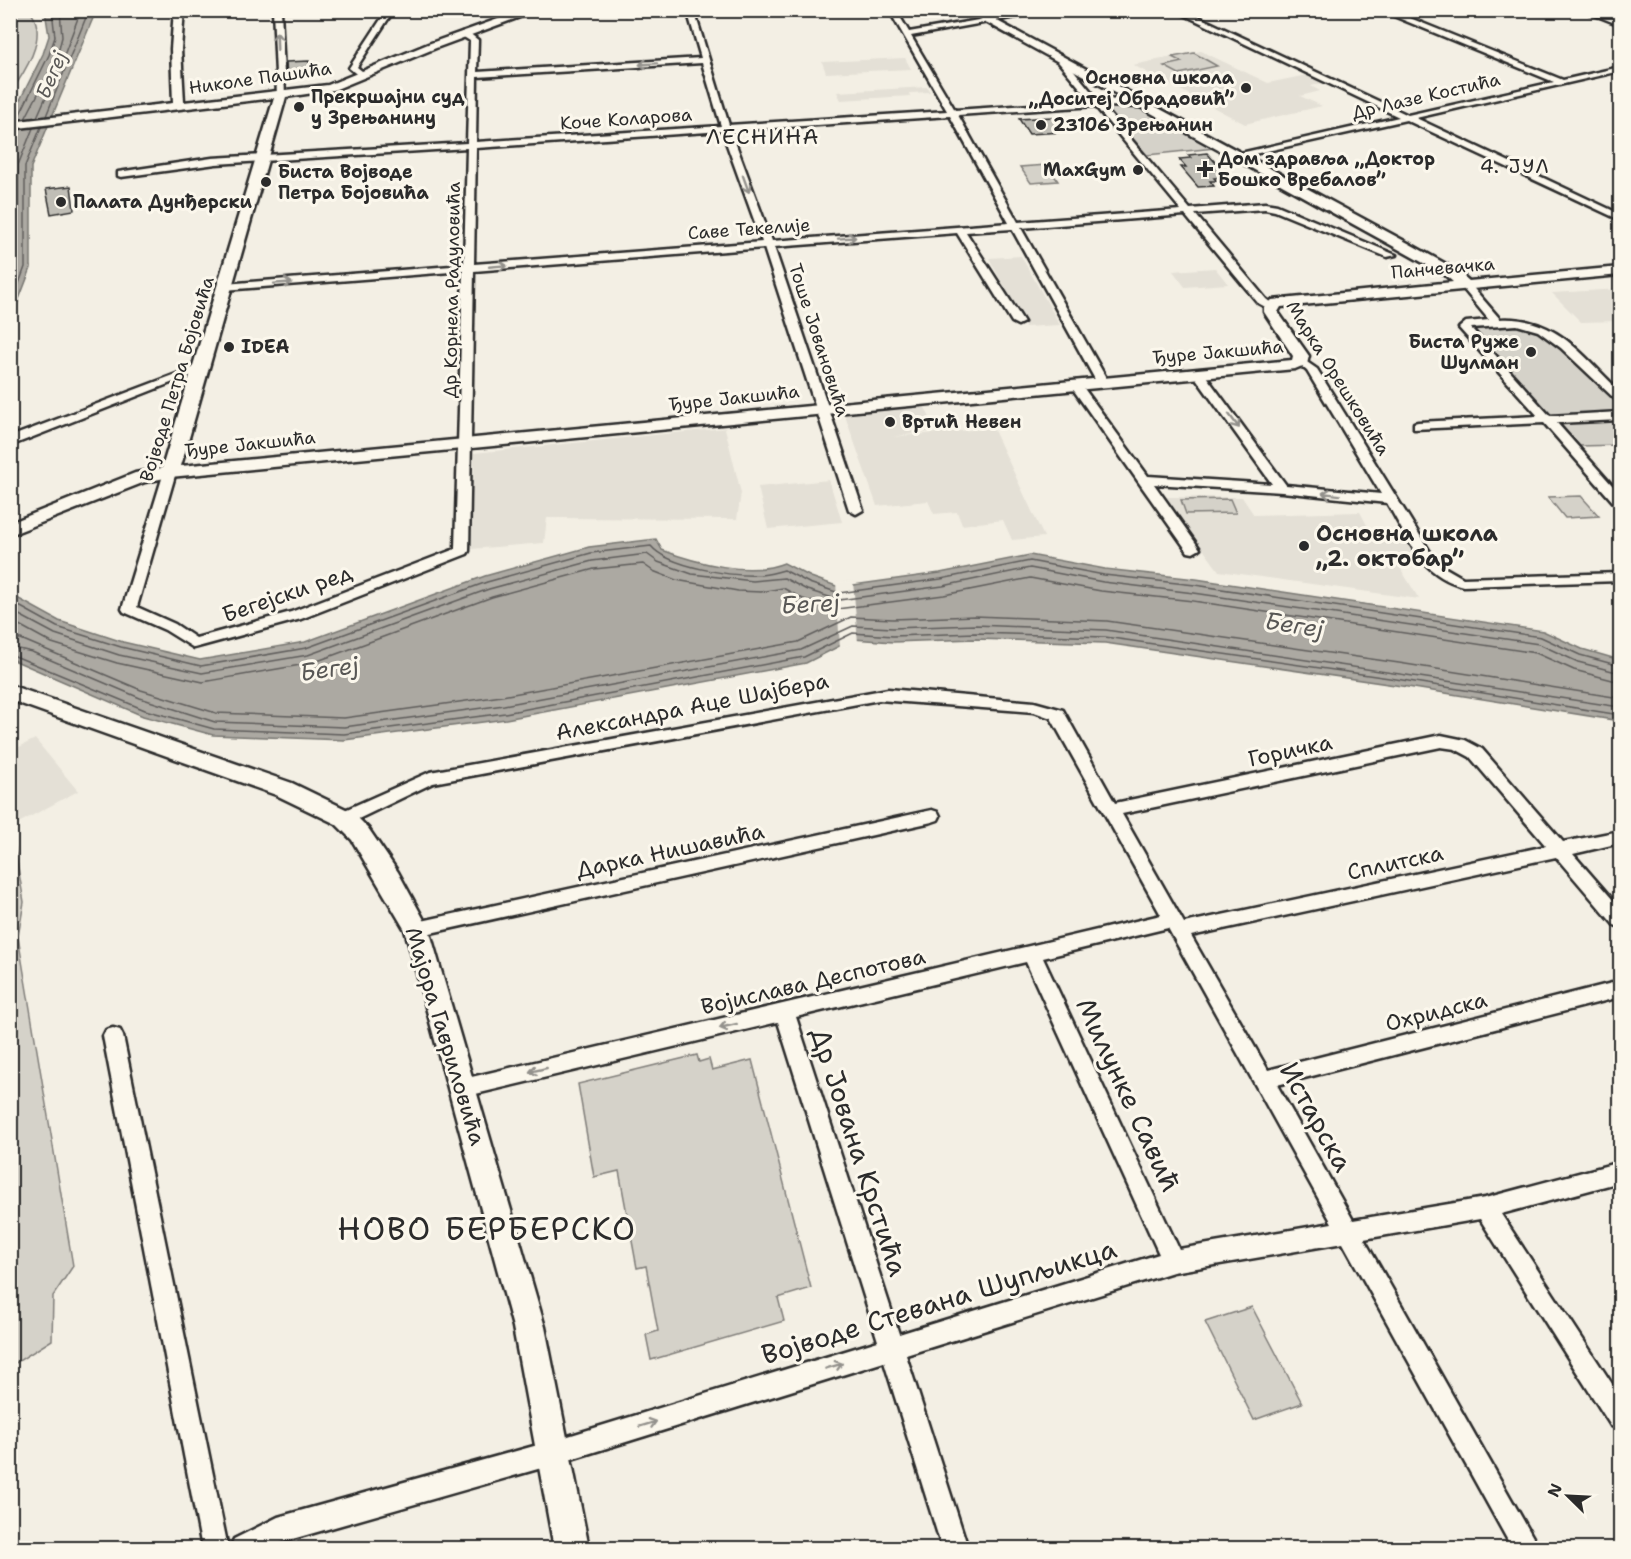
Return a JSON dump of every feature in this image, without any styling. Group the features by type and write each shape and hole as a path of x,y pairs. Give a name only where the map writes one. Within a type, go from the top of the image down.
{"street":[{"path":"180,10 176,49 180,107"},
{"path":"277,10 281,95"},
{"path":"363,75 353,68 391,10"},
{"name":"Николе Пашића","path":"10,126 332,88 465,34 534,10"},
{"name":"Тоше Јовановића","path":"690,10 726,129 768,244 856,510"},
{"path":"892,10 953,114 1103,383"},
{"path":"969,10 1450,272 1465,285 1497,323"},
{"path":"906,35 1052,10"},
{"path":"1177,10 1620,217"},
{"path":"1382,10 1562,82"},
{"path":"1585,10 1620,23"},
{"name":"Др Корнела Радуловића","path":"462,550 474,40 465,34"},
{"path":"1059,58 1188,212"},
{"path":"473,75 707,60"},
{"name":"Др Лазе Костића","path":"1239,156 1620,69"},
{"path":"1086,89 1085,82 1092,76"},
{"name":"Војводе Петра Бојовића","path":"129,609 281,95"},
{"name":"Коче Коларова","path":"122,174 212,161 1123,102 1142,104"},
{"name":"Саве Текелије","path":"224,287 1265,206 1277,208 1391,255"},
{"name":"Марка Орешковића","path":"1188,212 1262,301 1271,307 1272,315 1302,356 1301,361 1311,369 1432,566 1442,574 1464,582 1620,577"},
{"path":"960,230 1018,322"},
{"name":"Панчевачка","path":"1271,307 1283,302 1620,271"},
{"path":"1620,397 1564,345 1538,326 1522,322 1469,324 1465,328 1544,419 1557,429 1620,501"},
{"name":"Ђуре Јакшића","path":"10,530 141,477 170,472 1199,374 1295,364 1301,361"},
{"path":"10,442 200,368"},
{"path":"1199,374 1282,488"},
{"path":"1076,385 1193,549"},
{"path":"1418,426 1620,416"},
{"path":"1144,480 1282,488 1389,499"},
{"name":"Бегејски ред","path":"129,609 170,627 194,644 217,639 326,604 462,550"},
{"name":"Мајора Гавриловића","path":"10,693 284,789 344,818 360,834 417,929 529,1327 572,1548"},
{"name":"Александра Аце Шајбера","path":"344,818 430,778 879,695 1034,707 1057,714"},
{"name":"Истарска","path":"1057,714 1526,1548"},
{"name":"Горичка","path":"1111,810 1441,741 1457,744 1476,753 1560,850"},
{"name":"Дарка Нишавића","path":"417,929 932,816"},
{"name":"Сплитска","path":"1176,926 1620,837"},
{"path":"1560,850 1620,920"},
{"name":"Војислава Деспотова","path":"463,1088 1032,954 1176,926"},
{"name":"Милунке Савић","path":"1032,954 1173,1261"},
{"name":"Охридска","path":"1263,1080 1620,989"},
{"name":"Др Јована Крстића","path":"785,1012 955,1548"},
{"path":"113,1036 215,1548"},
{"name":"Војводе Стевана Шупљикца","path":"243,1548 278,1530 552,1454 1173,1261 1485,1208 1620,1172"},
{"path":"1485,1208 1617,1404"}],"shaded area":[{"path":"11,10 30,11 35,20 37,38 27,66 17,83 11,84 11,62 14,61 14,54 11,54"},
{"name":"Основна школа „Доситеј Обрадовић”","path":"1201,51 1268,83 1307,75 1323,83 1311,86 1320,91 1300,96 1322,106 1245,124 1133,65"},
{"path":"1194,53 1217,66 1179,74 1164,66 1182,62 1172,57"},
{"path":"905,58 911,69 826,73 822,62"},
{"path":"927,87 930,92 909,93 910,96 841,100 837,92"},
{"path":"1136,105 1215,148 1147,155 1106,107"},
{"path":"1047,165 1058,181 1031,183 1020,167"},
{"path":"1021,256 1060,325 1025,327 989,258"},
{"path":"1215,268 1228,284 1185,287 1173,271"},
{"path":"1620,289 1620,321 1581,322 1552,293"},
{"path":"1530,326 1559,347 1620,402 1620,414 1549,416 1470,327"},
{"path":"924,405 936,431 891,437 993,428 1044,537 1012,540 1003,520 962,525 957,512 934,514 928,501 877,506 844,413"},
{"path":"1620,417 1620,445 1579,446 1556,419"},
{"path":"725,428 741,493 737,519 547,518 544,543 471,549 474,453"},
{"path":"829,480 842,522 768,529 758,487"},
{"path":"1581,496 1599,516 1565,518 1548,497"},
{"name":"Основна школа „2. октобар”","path":"1165,497 1242,497 1254,515 1360,512 1376,542 1404,540 1416,559 1396,561 1419,599 1219,571"},
{"path":"1230,499 1236,513 1186,514 1181,500"},
{"path":"35,739 78,791 11,827 11,751"},
{"path":"11,827 24,902 18,937 73,1266 53,1296 52,1340 11,1366"},
{"path":"697,1055 699,1062 709,1059 712,1070 752,1060 811,1288 778,1298 784,1321 651,1360 646,1335 658,1331 646,1266 637,1268 619,1171 594,1177 578,1084"},
{"path":"1252,1307 1302,1403 1254,1420 1205,1322"}],"water":[{"name":"Бегеј","path":"45,11 96,11 31,167 31,268 11,320 11,118 43,54 49,36"},
{"name":"Бегеј","path":"656,539 662,550 707,564 755,569 784,563 811,577 839,587 940,573 1030,555 1105,569 1196,579 1543,631 1582,649 1620,660 1620,721 1395,685 1105,643 975,639 893,642 853,639 806,663 506,719 344,740 213,735 143,716 11,659 10,594 59,621 123,642 200,660 305,642 485,576 589,547"}],"pier":[{"path":"853,581 858,643 840,649 836,582"}],"building":[{"path":"309,61 311,73 287,77 286,62"},
{"name":"23106 Зрењанин","path":"1052,117 1063,132 1029,134 1019,119"},
{"name":"Дом здравља „Доктор Бошко Вребалов”","path":"1207,153 1223,171 1218,171 1224,177 1214,178 1217,181 1210,181 1214,186 1198,187 1181,167 1186,167 1179,159 1191,158 1188,155"},
{"name":"Палата Дунђерски","path":"71,186 74,210 51,214 46,189"}],"place":[{"name":"Основна школа „Доситеј Обрадовић”","path":"1246,88"},
{"name":"Прекршајни суд у Зрењанину","path":"299,107"},
{"name":"23106 Зрењанин","path":"1041,125"},
{"name":"Дом здравља „Доктор Бошко Вребалов”","path":"1205,169"},
{"name":"MaxGym","path":"1138,170"},
{"name":"Биста Војводе Петра Бојовића","path":"266,182"},
{"name":"Палата Дунђерски","path":"61,202"},
{"name":"IDEA","path":"229,347"},
{"name":"Биста Руже Шулман","path":"1531,352"},
{"name":"Вртић Невен","path":"890,422"},
{"name":"Основна школа „2. октобар”","path":"1304,546"}],"district":[{"name":"ЛЕСНИНА","path":"763,136"},
{"name":"4. ЈУЛ","path":"1515,166"},
{"name":"НОВО БЕРБЕРСКО","path":"487,1229"}]}
